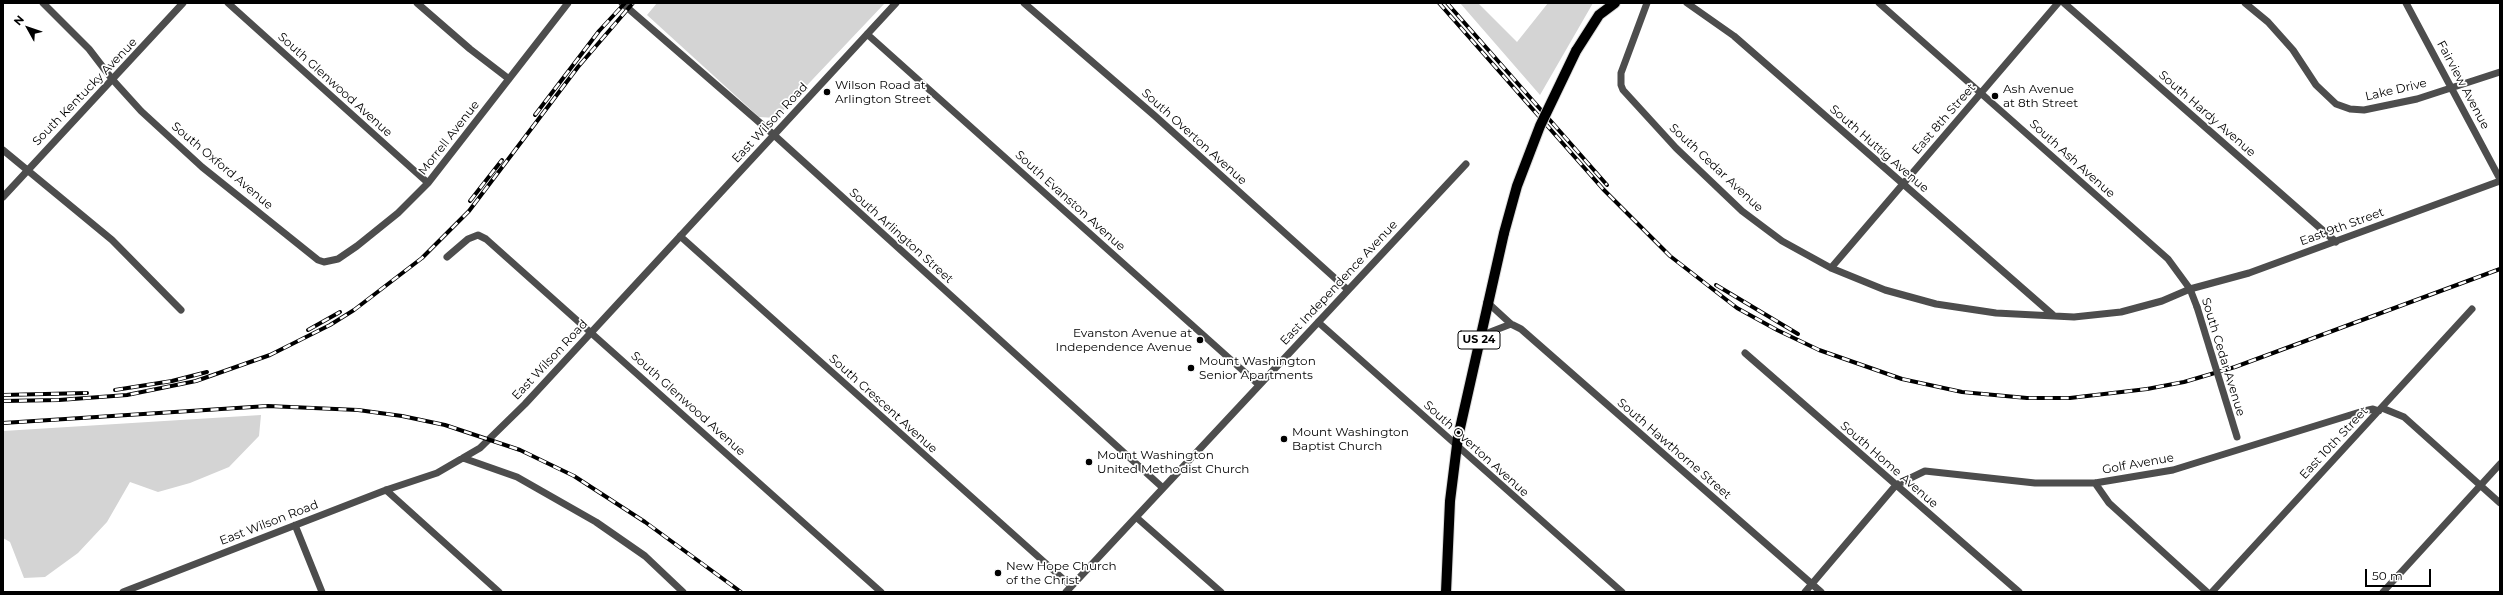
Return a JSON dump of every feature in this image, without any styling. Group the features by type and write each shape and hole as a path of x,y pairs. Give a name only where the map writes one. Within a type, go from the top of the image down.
{"main road":[{"name":"US 24","path":"1446,592 1450,501 1456,447 1487,302 1504,232 1517,186 1540,126 1576,50 1599,15 1602,3"},
{"name":"US 24","path":"1599,15 1615,3"}],"street":[{"name":"South Oxford Avenue","path":"43,3 89,49 112,79 141,111 202,167 318,260 324,262"},
{"name":"South Kentucky Avenue","path":"3,197 27,169 183,3"},
{"name":"South Glenwood Avenue","path":"228,3 428,183"},
{"path":"417,3 470,48 510,79"},
{"name":"Morrell Avenue","path":"324,262 338,259 357,246 398,213 428,183 568,3"},
{"name":"South Arlington Street","path":"622,3 774,135 1163,488"},
{"name":"East Wilson Road","path":"123,592 386,490 437,473 480,448 500,429 591,332 896,3"},
{"name":"South Overton Avenue","path":"1024,3 1155,116 1347,289"},
{"name":"South Cedar Avenue","path":"1646,3 1621,73 1623,90 1676,148 1742,211 1782,241 1830,268 1885,290 1936,304 1996,313 2074,317 2121,312 2162,301 2190,289 2197,307 2241,450"},
{"name":"South Huttig Avenue","path":"1687,3 1734,36 2053,316"},
{"name":"South Ash Avenue","path":"1879,3 2168,259 2190,289"},
{"name":"East 8th Street","path":"1830,268 2058,3"},
{"name":"South Hardy Avenue","path":"2064,3 2336,242"},
{"name":"Lake Drive","path":"2245,3 2268,22 2293,50 2316,85 2336,104 2350,109 2364,110 2417,99 2500,72"},
{"name":"Fairview Avenue","path":"2408,4 2500,180"},
{"name":"South Evanston Avenue","path":"867,34 1259,385"},
{"path":"3,150 112,240 181,310"},
{"name":"East Independence Avenue","path":"1069,589 1347,289 1466,164"},
{"name":"East 9th Street","path":"2190,289 2249,272 2336,242 2500,180"},
{"name":"South Glenwood Avenue","path":"447,257 468,239 478,235 591,332 880,592"},
{"name":"South Crescent Avenue","path":"680,236 1069,589"},
{"name":"South Hawthorne Street","path":"1487,302 1821,592"},
{"name":"East 10th Street","path":"2212,592 2472,309"},
{"name":"South Overton Avenue","path":"1318,322 1456,447 1622,592"},
{"path":"1480,336 1511,324"},
{"name":"South Home Avenue","path":"1745,353 2020,592"},
{"path":"2380,410 2404,417 2500,503"},
{"name":"Golf Avenue","path":"1896,485 1914,475 1932,470 2035,484 2095,483 2173,470 2360,412 2380,410"},
{"path":"463,458 484,464 516,477 596,522 644,556 683,592"},
{"path":"2383,592 2500,464"},
{"path":"2095,483 2109,503 2207,592"},
{"path":"1805,592 1896,485"},
{"path":"386,490 499,592"},
{"path":"1136,517 1221,592"},
{"path":"295,525 322,592"}],"shaded area":[{"path":"657,3 885,3 776,118 759,117 647,15"},
{"path":"1460,3 1478,3 1517,42 1548,3 1593,3 1540,95"},
{"path":"261,415 259,436 229,467 190,483 158,492 130,482 107,522 78,553 45,577 24,578 10,542 3,538 3,431"}],"railway":[{"path":"535,115 599,31 625,3"},
{"path":"3,401 59,400 127,395 196,381 270,355 330,325 354,310 422,258 469,211 578,67 633,3"},
{"path":"1439,3 1603,189 1670,256 1737,308 1777,330 1819,350 1902,379 1962,392 2027,398 2070,398 2147,389 2184,382 2235,367 2500,269"},
{"path":"1447,3 1607,185"},
{"path":"470,201 502,160"},
{"path":"1716,285 1798,334"},
{"path":"308,330 340,312"},
{"path":"115,390 172,381 207,372"},
{"path":"3,395 87,393"},
{"path":"3,423 268,406 358,410 402,416 445,425 520,450 574,476 645,522 741,592"}],"place":[{"name":"Wilson Road at Arlington Street","path":"827,92"},
{"name":"Ash Avenue at 8th Street","path":"1995,96"},
{"name":"Evanston Avenue at Independence Avenue","path":"1200,340"},
{"name":"Mount Washington Senior Apartments","path":"1191,368"},
{"name":"Mount Washington Baptist Church","path":"1284,439"},
{"name":"Mount Washington United Methodist Church","path":"1089,462"},
{"name":"New Hope Church of the Christ","path":"998,573"}]}
